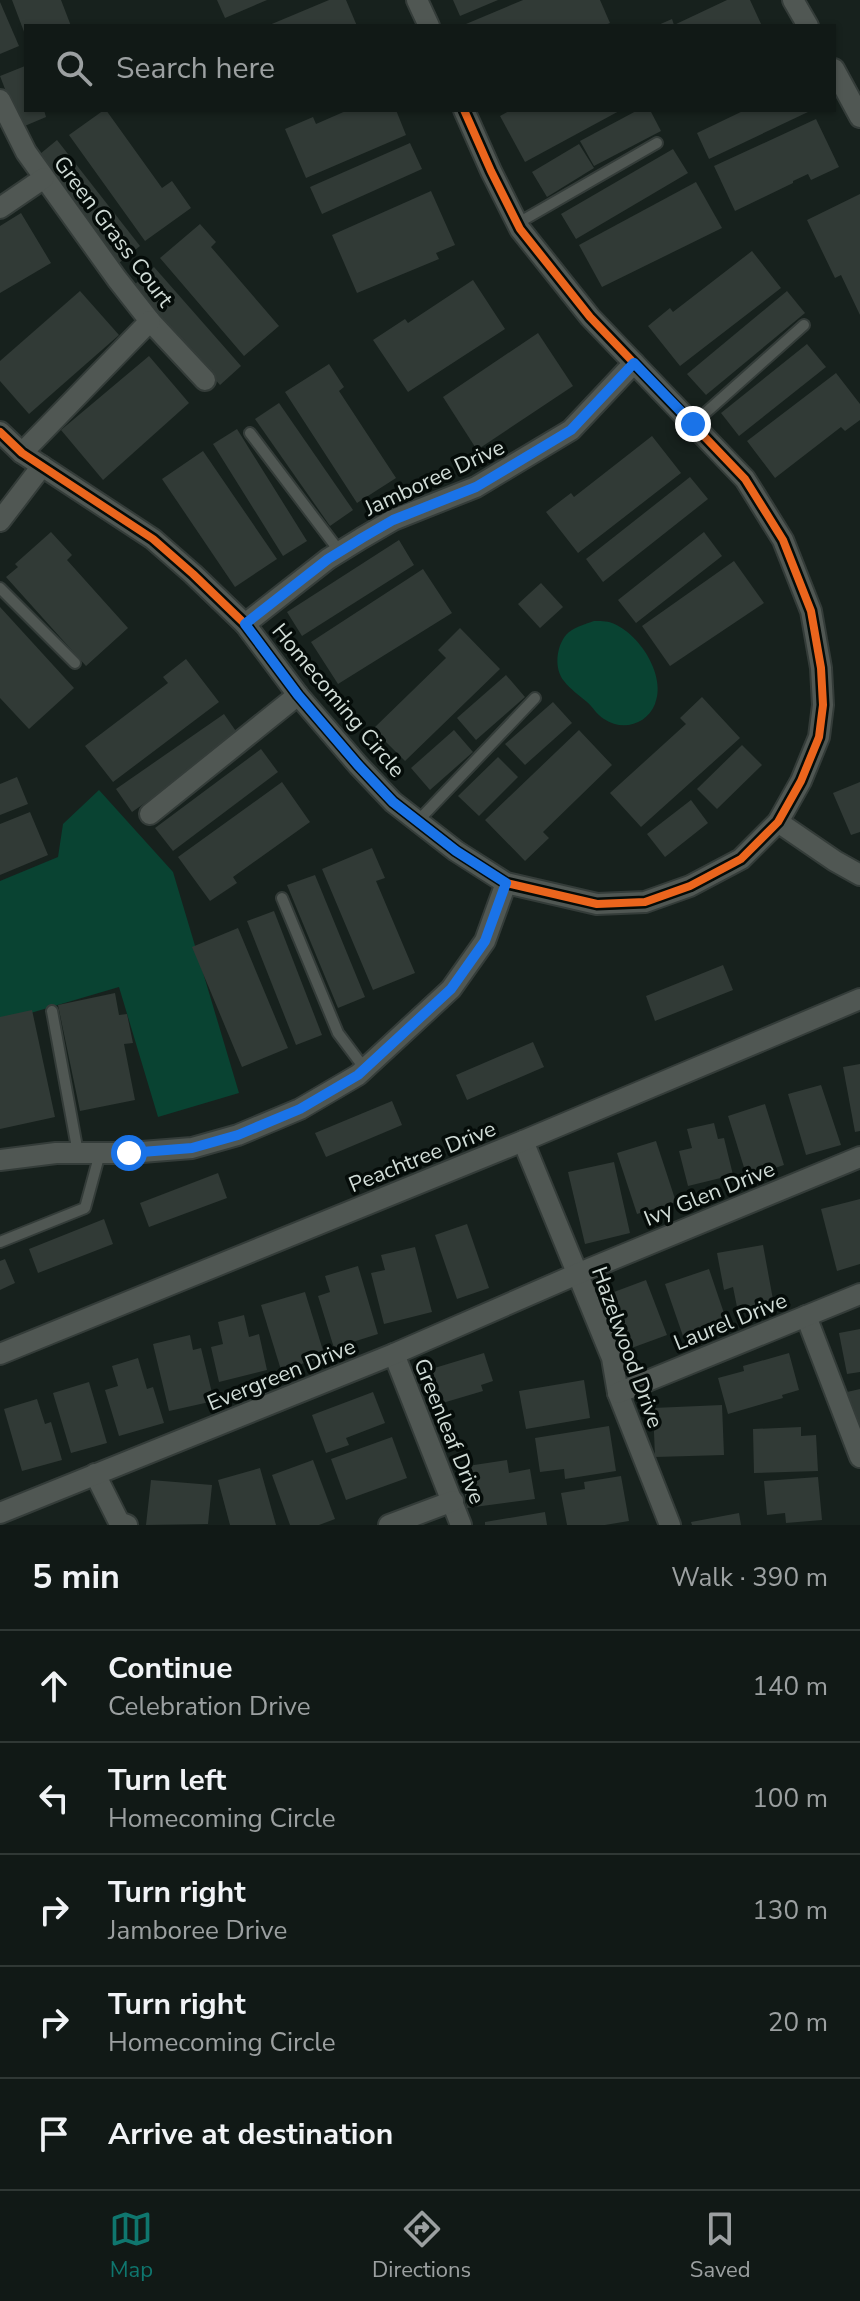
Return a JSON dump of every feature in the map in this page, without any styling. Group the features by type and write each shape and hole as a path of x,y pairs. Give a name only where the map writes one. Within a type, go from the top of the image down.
{"street":[{"path":"417,0 428,24"},
{"path":"793,0 807,24"},
{"path":"836,73 860,117"},
{"name":"Green Grass Court","path":"0,100 26,152 44,178 150,321 205,380"},
{"name":"Homecoming Circle","path":"0,432 22,453 153,539 245,624 298,695 393,802 506,883 597,904 645,902 690,886 741,859 778,822 801,781 819,737 823,705 821,668 811,611 783,540 745,479 590,317 518,223 465,112"},
{"path":"0,208 44,178"},
{"path":"22,453 150,321"},
{"name":"Jamboree Drive","path":"245,624 340,552 393,520 476,487 571,430 634,363"},
{"path":"0,521 42,466"},
{"path":"150,814 298,695"},
{"path":"778,822 860,875"},
{"path":"0,1160 192,1148 238,1135 300,1109 365,1069 451,989 485,941 506,883"},
{"name":"Peachtree Drive","path":"0,1354 523,1141 860,999"},
{"name":"Hazelwood Drive","path":"523,1141 612,1358 618,1393 670,1525"},
{"name":"Ivy Glen Drive","path":"577,1274 860,1157"},
{"name":"Evergreen Drive","path":"0,1513 394,1354 577,1274"},
{"name":"Laurel Drive","path":"618,1393 860,1294"},
{"path":"806,1316 860,1457"},
{"name":"Greenleaf Drive","path":"394,1354 461,1525"},
{"path":"95,1474 119,1522 127,1525"},
{"path":"389,1525 453,1501"}],"lane":[{"path":"518,223 657,143"},
{"path":"693,424 804,325"},
{"path":"250,433 340,552"},
{"path":"0,588 75,663"},
{"path":"417,822 535,698"},
{"path":"282,898 338,1033 365,1069"},
{"path":"52,1011 78,1153"},
{"path":"0,1242 85,1208 100,1153"}],"green space":[{"path":"594,621 612,623 632,636 654,669 658,693 655,704 646,717 634,724 619,725 604,719 561,676 558,658 566,635"},
{"path":"99,790 173,872 239,1093 158,1117 119,987 0,1022 0,881 58,857 63,824"}],"building":[{"path":"12,0 61,0 70,24 24,24 24,32"},
{"path":"217,0 267,0 225,18"},
{"path":"329,0 346,0 356,24 272,24"},
{"path":"453,0 498,0 460,16"},
{"path":"523,0 600,0 610,23 608,24 466,24"},
{"path":"727,0 750,0 761,24 676,24"},
{"path":"0,2 19,46 0,54"},
{"path":"24,66 24,112 45,112 46,117 20,128 0,76"},
{"path":"101,112 107,112 162,188 172,181 191,208 145,241 69,135"},
{"path":"343,112 397,112 406,135 306,178 285,129 313,117 316,124"},
{"path":"507,112 617,112 525,162 500,116"},
{"path":"634,112 651,112 661,131 594,166 580,141"},
{"path":"741,112 808,112 709,159 697,133"},
{"path":"816,119 839,167 811,180 808,174 735,211 714,166"},
{"path":"57,140 140,246 119,263 34,159"},
{"path":"410,143 422,169 322,214 310,187"},
{"path":"579,144 594,168 547,197 532,172"},
{"path":"673,149 688,173 576,239 561,214"},
{"path":"696,182 722,228 602,287 579,245"},
{"path":"431,191 455,245 436,253 439,259 357,293 332,235"},
{"path":"860,194 860,315 841,275 835,278 807,220"},
{"path":"21,213 51,263 0,293 0,226"},
{"path":"200,224 216,242 211,247 279,326 244,356 160,258"},
{"path":"752,251 781,288 680,366 648,326 670,308 673,312"},
{"path":"154,267 241,366 220,385 133,286"},
{"path":"473,280 505,329 408,392 373,340 405,319 408,323"},
{"path":"80,291 119,335 29,414 0,381 0,361"},
{"path":"787,291 805,313 706,395 687,374"},
{"path":"538,333 573,386 477,450 443,397"},
{"path":"807,344 826,367 739,436 721,413"},
{"path":"149,356 189,403 103,480 61,430"},
{"path":"329,364 344,387 339,391 396,478 357,503 285,392"},
{"path":"836,373 860,404 860,420 845,431 841,427 775,478 747,441"},
{"path":"279,403 353,510 330,526 255,419"},
{"path":"237,429 307,541 283,556 213,444"},
{"path":"652,436 681,473 578,553 546,512 571,493 574,497"},
{"path":"203,451 277,559 235,587 162,479"},
{"path":"690,477 708,499 603,582 586,559"},
{"path":"51,532 72,555 67,560 128,628 86,666 6,577 18,567 15,564"},
{"path":"704,532 722,556 636,623 618,600"},
{"path":"399,540 414,565 302,636 287,612"},
{"path":"734,561 764,603 670,666 642,626"},
{"path":"423,569 452,613 338,684 311,642"},
{"path":"541,583 563,607 540,628 518,604"},
{"path":"0,607 74,688 29,729 0,698"},
{"path":"460,628 500,669 405,761 373,729 446,658 438,650"},
{"path":"186,659 219,702 113,782 85,746 168,683 163,677"},
{"path":"506,675 525,697 476,740 457,718"},
{"path":"702,697 740,738 641,827 610,793 686,724 680,718"},
{"path":"553,702 572,723 525,765 505,744"},
{"path":"224,714 240,737 132,812 116,789"},
{"path":"454,730 473,752 430,790 411,768"},
{"path":"579,730 612,765 543,832 549,838 525,861 485,820"},
{"path":"742,745 762,765 717,809 697,789"},
{"path":"261,749 278,772 173,851 155,828"},
{"path":"498,757 518,777 479,816 458,796"},
{"path":"17,777 28,804 0,815 0,784"},
{"path":"282,782 310,822 233,877 237,883 210,901 178,857"},
{"path":"860,782 860,832 851,835 833,793"},
{"path":"691,800 708,823 665,857 647,834"},
{"path":"30,812 48,855 0,875 0,824"},
{"path":"372,848 385,878 376,881 415,973 373,990 322,869"},
{"path":"315,875 365,997 338,1008 287,885"},
{"path":"274,911 322,1035 296,1045 247,921"},
{"path":"238,928 288,1048 242,1067 192,947"},
{"path":"723,965 733,990 655,1021 646,996"},
{"path":"115,993 119,1015 127,1014 133,1043 124,1044 135,1100 80,1111 58,1005"},
{"path":"32,1010 55,1117 0,1129 0,1017"},
{"path":"533,1042 544,1067 467,1100 456,1075"},
{"path":"860,1064 860,1131 855,1132 843,1067"},
{"path":"821,1085 841,1145 806,1155 788,1094"},
{"path":"392,1101 402,1125 326,1157 315,1133"},
{"path":"765,1104 784,1165 747,1177 728,1116"},
{"path":"714,1123 718,1139 724,1138 733,1175 688,1186 679,1151 692,1148 687,1129"},
{"path":"656,1141 676,1202 637,1214 617,1153"},
{"path":"614,1162 630,1233 585,1244 568,1172"},
{"path":"218,1173 227,1198 149,1227 140,1203"},
{"path":"860,1199 860,1264 837,1271 821,1209"},
{"path":"104,1219 113,1244 38,1273 29,1249"},
{"path":"467,1224 489,1288 457,1299 435,1235"},
{"path":"763,1245 774,1305 738,1312 733,1287 724,1290 717,1253"},
{"path":"415,1247 432,1312 384,1324 371,1273 385,1270 381,1255"},
{"path":"5,1259 15,1283 0,1290 0,1261"},
{"path":"358,1266 378,1334 334,1348 318,1296 330,1292 325,1276"},
{"path":"709,1269 728,1325 684,1339 665,1284"},
{"path":"646,1280 667,1335 618,1353 602,1309 610,1306 606,1295"},
{"path":"305,1292 325,1357 281,1370 261,1305"},
{"path":"244,1315 249,1337 259,1334 267,1370 219,1382 211,1347 223,1344 218,1322"},
{"path":"860,1329 860,1372 847,1374 839,1333"},
{"path":"190,1335 193,1350 201,1348 214,1401 169,1411 153,1344"},
{"path":"484,1353 493,1381 481,1385 483,1391 429,1407 418,1373"},
{"path":"789,1353 799,1390 782,1395 783,1398 728,1414 718,1378 744,1371 743,1366"},
{"path":"138,1358 147,1389 153,1387 164,1423 119,1436 105,1390 118,1386 112,1366"},
{"path":"584,1380 590,1418 526,1429 519,1391"},
{"path":"89,1382 107,1443 71,1453 53,1393"},
{"path":"860,1389 860,1426 854,1427 847,1392"},
{"path":"373,1392 385,1423 346,1438 349,1445 326,1453 312,1415"},
{"path":"37,1399 45,1424 51,1422 62,1460 22,1471 4,1409"},
{"path":"722,1405 724,1455 655,1457 653,1408"},
{"path":"609,1426 616,1471 565,1479 564,1469 540,1472 535,1438"},
{"path":"801,1427 801,1436 816,1435 818,1471 754,1473 753,1429"},
{"path":"392,1437 407,1478 346,1500 331,1459"},
{"path":"313,1460 335,1519 319,1525 290,1525 272,1475"},
{"path":"507,1460 509,1473 530,1469 535,1499 467,1508 461,1467"},
{"path":"260,1468 276,1525 230,1525 218,1480"},
{"path":"621,1476 629,1521 605,1525 567,1525 561,1493 585,1489 584,1482"},
{"path":"818,1477 822,1520 786,1523 785,1513 767,1515 764,1481"},
{"path":"151,1480 212,1485 208,1524 146,1525"},
{"path":"545,1512 547,1525 485,1525 485,1522"},
{"path":"739,1513 741,1525 692,1525 691,1522"}],"cycle path":[{"path":"0,432 22,453 153,539 193,574 245,624 298,695 393,802 456,851 506,883 597,904 645,902 690,886 741,859 778,822 801,781 819,737 823,705 821,668 811,611 783,540 745,479 590,317 520,229 465,112"}],"route":[{"path":"129,1153 192,1148 238,1135 300,1109 358,1075 451,989 485,941 506,883 456,851 393,802 298,695 245,624 328,559 362,538 393,520 476,487 571,430 634,363 693,424"}]}
